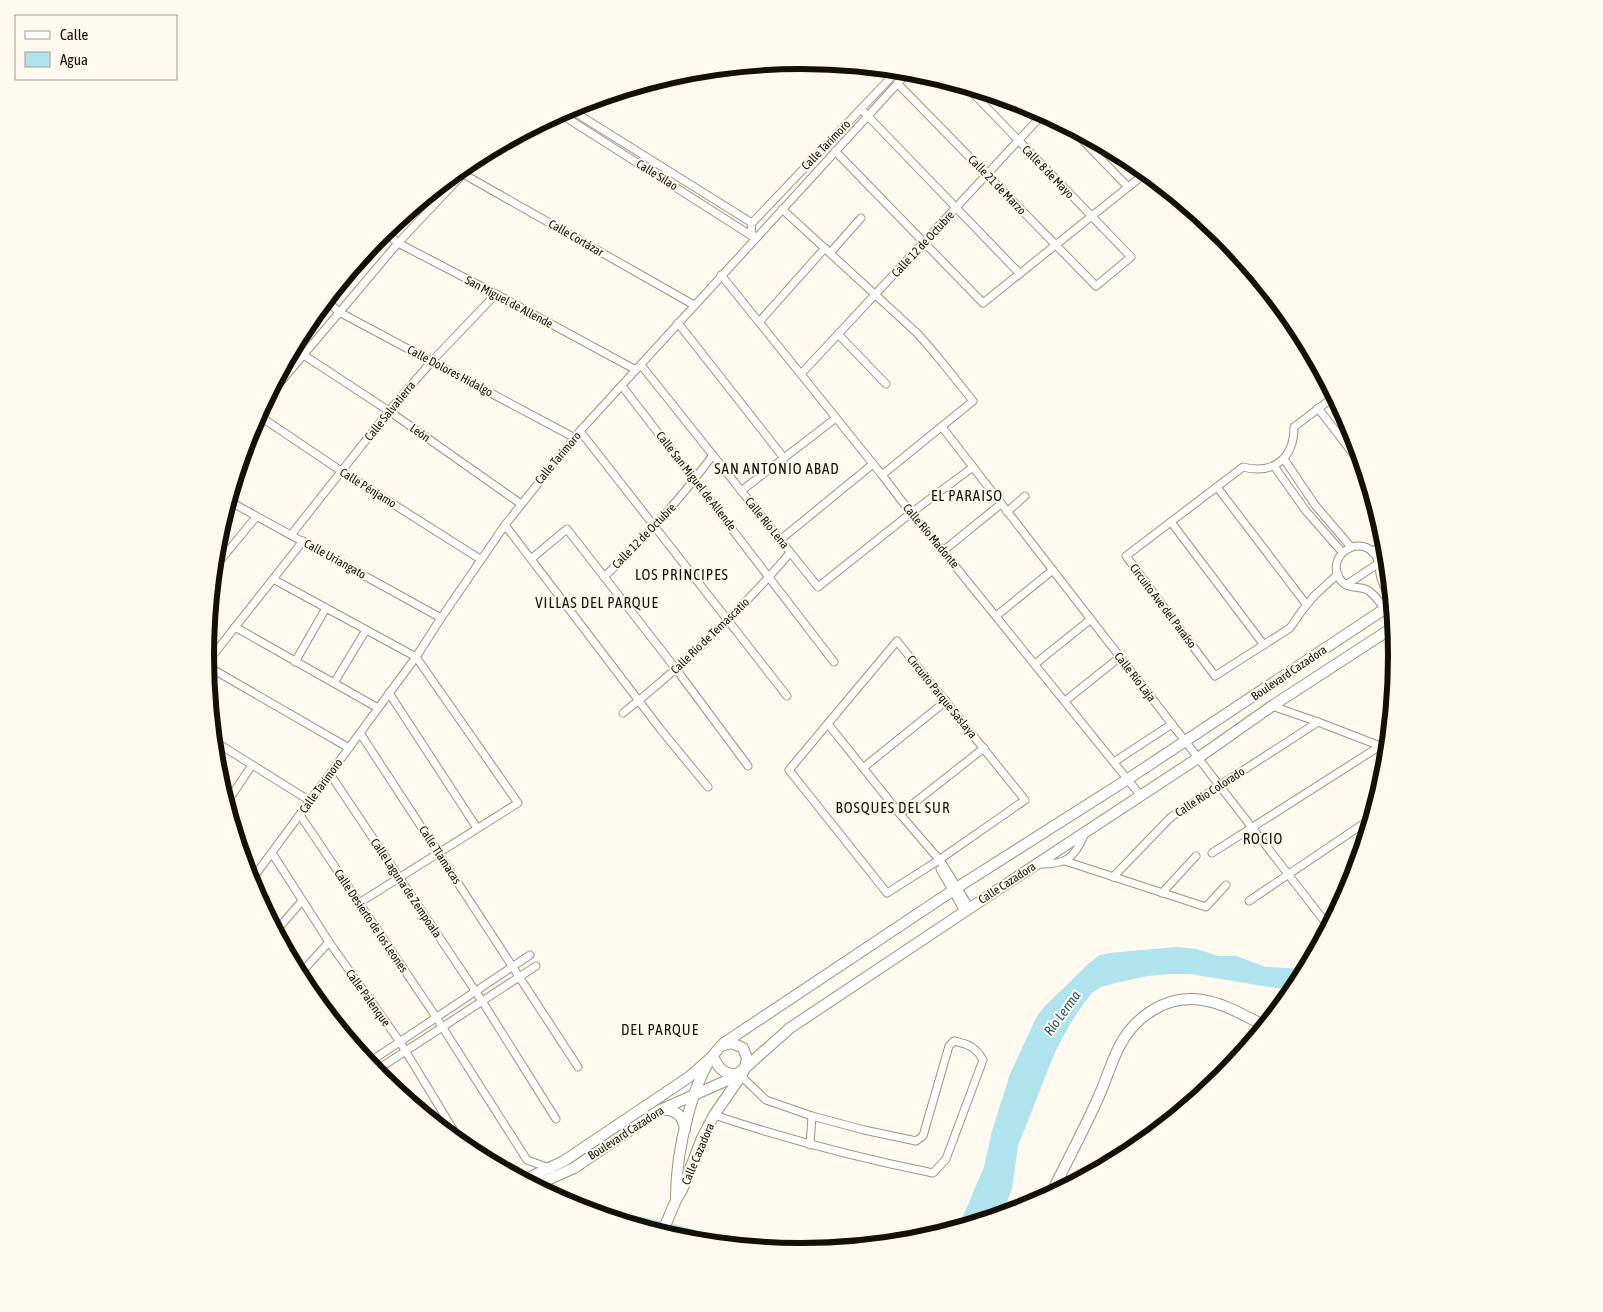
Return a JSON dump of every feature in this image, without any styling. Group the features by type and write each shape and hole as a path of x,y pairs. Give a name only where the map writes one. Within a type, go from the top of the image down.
{"street":[{"name":"Calle Tarimoro","path":"752,223 892,76"},
{"name":"Calle Tarimoro","path":"256,874 416,657 480,559 521,504 580,431 902,78"},
{"name":"Calle 21 de Marzo","path":"897,83 1096,286"},
{"name":"Calle 8 de Mayo","path":"975,96 1131,257 1096,286"},
{"path":"860,109 1020,274"},
{"name":"Calle Silao","path":"576,113 752,223"},
{"name":"Calle Silao","path":"567,118 755,238"},
{"name":"Calle 12 de Octubre","path":"801,374 1039,119"},
{"path":"1083,141 1128,187"},
{"path":"835,151 983,303 1141,177"},
{"name":"Calle Cortázar","path":"466,175 694,306"},
{"path":"286,375 447,188"},
{"path":"782,209 918,334 950,370 973,401 882,475"},
{"path":"759,322 827,250 861,218"},
{"path":"752,223 752,232 755,238"},
{"name":"San Miguel de Allende","path":"390,237 398,243 638,367"},
{"name":"Calle Río Madonte","path":"721,275 1141,796"},
{"name":"Calle Salvatierra","path":"291,535 389,411 432,361 496,294"},
{"name":"Calle Dolores Hidalgo","path":"332,305 340,312 575,438"},
{"path":"678,323 784,458"},
{"path":"838,334 886,384"},
{"name":"León","path":"299,352 389,411 521,504"},
{"name":"Calle Río Lena","path":"638,367 713,455 818,587 911,513"},
{"name":"Calle San Miguel de Allende","path":"622,386 834,662"},
{"path":"1330,400 1294,427 1294,438 1290,450 1284,459 1314,505 1351,547"},
{"path":"1318,408 1353,453"},
{"path":"741,491 836,418"},
{"name":"Calle Pénjamo","path":"264,419 341,472 480,559"},
{"name":"Calle Río Laja","path":"942,427 1325,922"},
{"path":"580,431 787,696"},
{"name":"Calle 12 de Octubre","path":"531,559 567,529 604,577 655,527 695,480 713,455"},
{"name":"Circuito Ave del Paraíso","path":"1284,459 1264,470 1253,470 1243,467 1126,556 1215,676 1290,628 1306,604 1338,574"},
{"path":"780,540 873,464"},
{"path":"1274,466 1306,511 1342,552"},
{"path":"911,513 973,468"},
{"path":"1217,487 1306,604"},
{"path":"1007,512 1025,496"},
{"name":"Calle Uriangato","path":"234,504 441,618"},
{"path":"943,551 1001,504"},
{"path":"223,557 256,517"},
{"path":"1171,522 1264,645"},
{"path":"505,525 708,787"},
{"path":"214,655 303,541"},
{"path":"1385,589 1379,563 1372,552 1362,546 1351,547 1342,552 1337,563 1338,574 1346,584 1350,587 1366,589 1386,602"},
{"path":"1372,552 1378,548"},
{"name":"Calle Río de Temascatio","path":"623,713 676,669 728,621 790,552"},
{"path":"1346,584 1379,563"},
{"path":"996,616 1053,570"},
{"path":"604,577 676,669 748,766"},
{"path":"272,579 416,657 518,803 359,903"},
{"path":"295,662 326,608"},
{"name":"Boulevard Cazadora","path":"1186,742 1386,608"},
{"path":"1035,664 1091,620"},
{"path":"235,628 378,708"},
{"path":"334,684 366,630"},
{"name":"Boulevard Cazadora","path":"1272,706 1388,630"},
{"name":"Circuito Parque Saslaya","path":"897,641 946,702 1025,800 887,892 789,770 897,641"},
{"path":"1065,701 1120,657"},
{"path":"215,670 349,748"},
{"path":"389,693 477,828"},
{"path":"863,768 946,702"},
{"path":"1272,706 1380,746"},
{"name":"Calle Cazadora","path":"676,1200 682,1190 702,1138 714,1115 741,1073 790,1028 1198,758 1272,706"},
{"name":"Calle Río Colorado","path":"1113,877 1171,817 1318,722"},
{"path":"828,724 936,859 967,910"},
{"path":"1114,762 1172,724"},
{"name":"Calle Tlamacas","path":"360,733 578,1066"},
{"name":"Calle Cazadora","path":"676,1200 684,1129 695,1094 706,1069 721,1046 955,889 1186,742"},
{"path":"221,746 310,801"},
{"path":"1212,853 1380,746"},
{"path":"900,814 984,748"},
{"path":"231,796 252,765"},
{"name":"Calle Laguna de Zempoala","path":"330,774 476,991 556,1119"},
{"name":"Calle Desierto de los Leones","path":"300,815 436,1017 527,1160 563,1173"},
{"path":"1249,901 1364,824"},
{"path":"1065,861 1079,848 1086,832"},
{"name":"Calle Palenque","path":"272,853 329,942 406,1051 452,1128"},
{"path":"1162,893 1196,856"},
{"path":"1036,864 1065,861 1206,907 1226,885"},
{"path":"280,926 302,901"},
{"path":"305,969 329,942"},
{"path":"375,1059 530,955"},
{"path":"382,1067 536,966"},
{"path":"1055,1186 1098,1097 1118,1047 1132,1026 1152,1009 1176,1000 1202,1000 1226,1007 1259,1023"},
{"path":"714,1115 810,1145 933,1173 946,1159 983,1060 979,1051 966,1043 954,1041 949,1046 923,1136 916,1141 812,1116 766,1100 741,1073"},
{"path":"721,1046 732,1043 743,1048 747,1058 741,1073"},
{"path":"713,1056 717,1065 724,1072 728,1074 741,1073"},
{"name":"Boulevard Cazadora","path":"531,1177 564,1161 689,1077 713,1056"},
{"name":"Boulevard Cazadora","path":"541,1183 574,1168 660,1110 741,1073"},
{"path":"660,1110 669,1109 677,1113 682,1120 684,1129"},
{"path":"810,1145 812,1116"},
{"path":"665,1227 676,1200"}],"water":[{"name":"Río Lerma","path":"1177,947 1197,949 1218,956 1236,956 1266,967 1298,969 1284,989 1190,974 1169,974 1148,976 1116,983 1101,987 1093,992 1070,1024 1055,1052 1018,1146 1012,1189 1005,1206 961,1221 984,1167 992,1131 1010,1074 1036,1018 1043,1008 1088,964 1100,955"},
{"path":"616,1213 667,1222 714,1236 687,1232"}],"district":[{"name":"SAN ANTONIO ABAD","path":"777,469"},
{"name":"EL PARAISO","path":"967,496"},
{"name":"LOS PRINCIPES","path":"682,575"},
{"name":"VILLAS DEL PARQUE","path":"597,603"},
{"name":"BOSQUES DEL SUR","path":"893,808"},
{"name":"ROCIO","path":"1263,839"},
{"name":"DEL PARQUE","path":"660,1030"}]}
